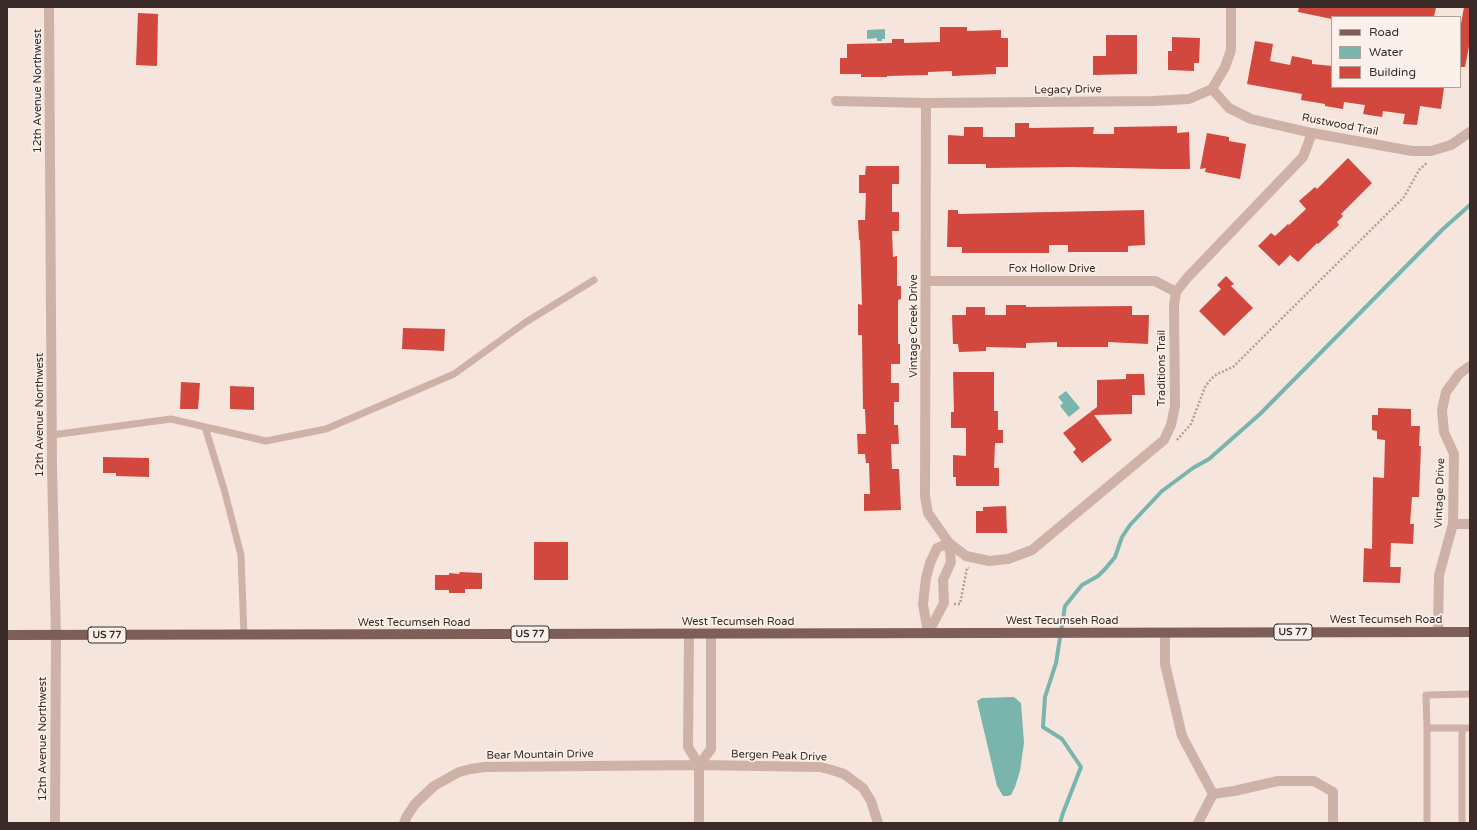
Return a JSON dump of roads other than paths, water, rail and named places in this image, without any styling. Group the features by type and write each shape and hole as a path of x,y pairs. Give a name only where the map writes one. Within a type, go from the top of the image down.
{"main road":[{"name":"West Tecumseh Road","path":"7,635 1470,632"}],"street":[{"name":"12th Avenue Northwest","path":"49,7 52,435 56,636 56,823"},
{"path":"1212,89 1225,67 1231,50 1231,7"},
{"name":"Legacy Drive","path":"836,101 926,103 1153,101 1190,99 1212,89"},
{"name":"Rustwood Trail","path":"1212,89 1229,108 1251,119 1312,133 1412,151 1431,150 1451,145 1470,132"},
{"name":"Vintage Creek Drive","path":"926,103 925,496 928,513 949,543"},
{"path":"1176,292 1187,278 1303,157 1312,133"},
{"name":"Fox Hollow Drive","path":"926,281 1155,281 1176,292"},
{"name":"Traditions Trail","path":"949,543 966,556 989,561 1008,559 1032,550 1164,440 1171,425 1175,406 1174,305 1176,292"},
{"name":"Vintage Drive","path":"1438,632 1439,575 1453,524 1454,454 1444,432 1442,410 1446,392 1459,374 1470,366"},
{"path":"1453,524 1470,524"},
{"path":"949,543 951,562 943,580 944,604 928,633 923,604 926,578 930,562 937,548 949,543"},
{"path":"1165,633 1164,664 1182,736 1213,794"},
{"path":"689,634 688,747 699,765 698,823"},
{"path":"699,765 711,749 711,634"},
{"name":"Bear Mountain Drive","path":"404,823 415,804 434,786 459,772 471,769 486,767 699,765"},
{"name":"Bergen Peak Drive","path":"699,765 820,767 832,770 844,774 863,788 871,801 878,823"},
{"path":"1213,794 1278,781 1314,781 1333,792 1333,823"},
{"path":"1198,823 1213,794"}],"lane":[{"path":"52,435 171,420 266,441 326,429 454,374 526,322 594,280"},
{"path":"204,427 224,489 241,555 244,635"},
{"path":"1427,823 1426,695 1470,694"},
{"path":"1427,728 1466,728 1462,823"}],"water":[{"path":"885,29 885,39 882,39 882,41 877,41 877,38 867,39 867,30"},
{"path":"1066,391 1080,408 1069,417 1060,406 1063,403 1058,397"},
{"path":"1014,697 1021,703 1024,743 1020,771 1015,787 1011,795 1003,796 997,786 977,701 982,698"}],"waterway":[{"path":"1060,823 1081,767 1062,739 1043,727 1045,697 1056,663 1065,606 1082,585 1098,576 1106,568 1115,557 1122,537 1130,525 1162,491 1193,468 1209,459 1260,414 1443,229 1470,205"}]}
